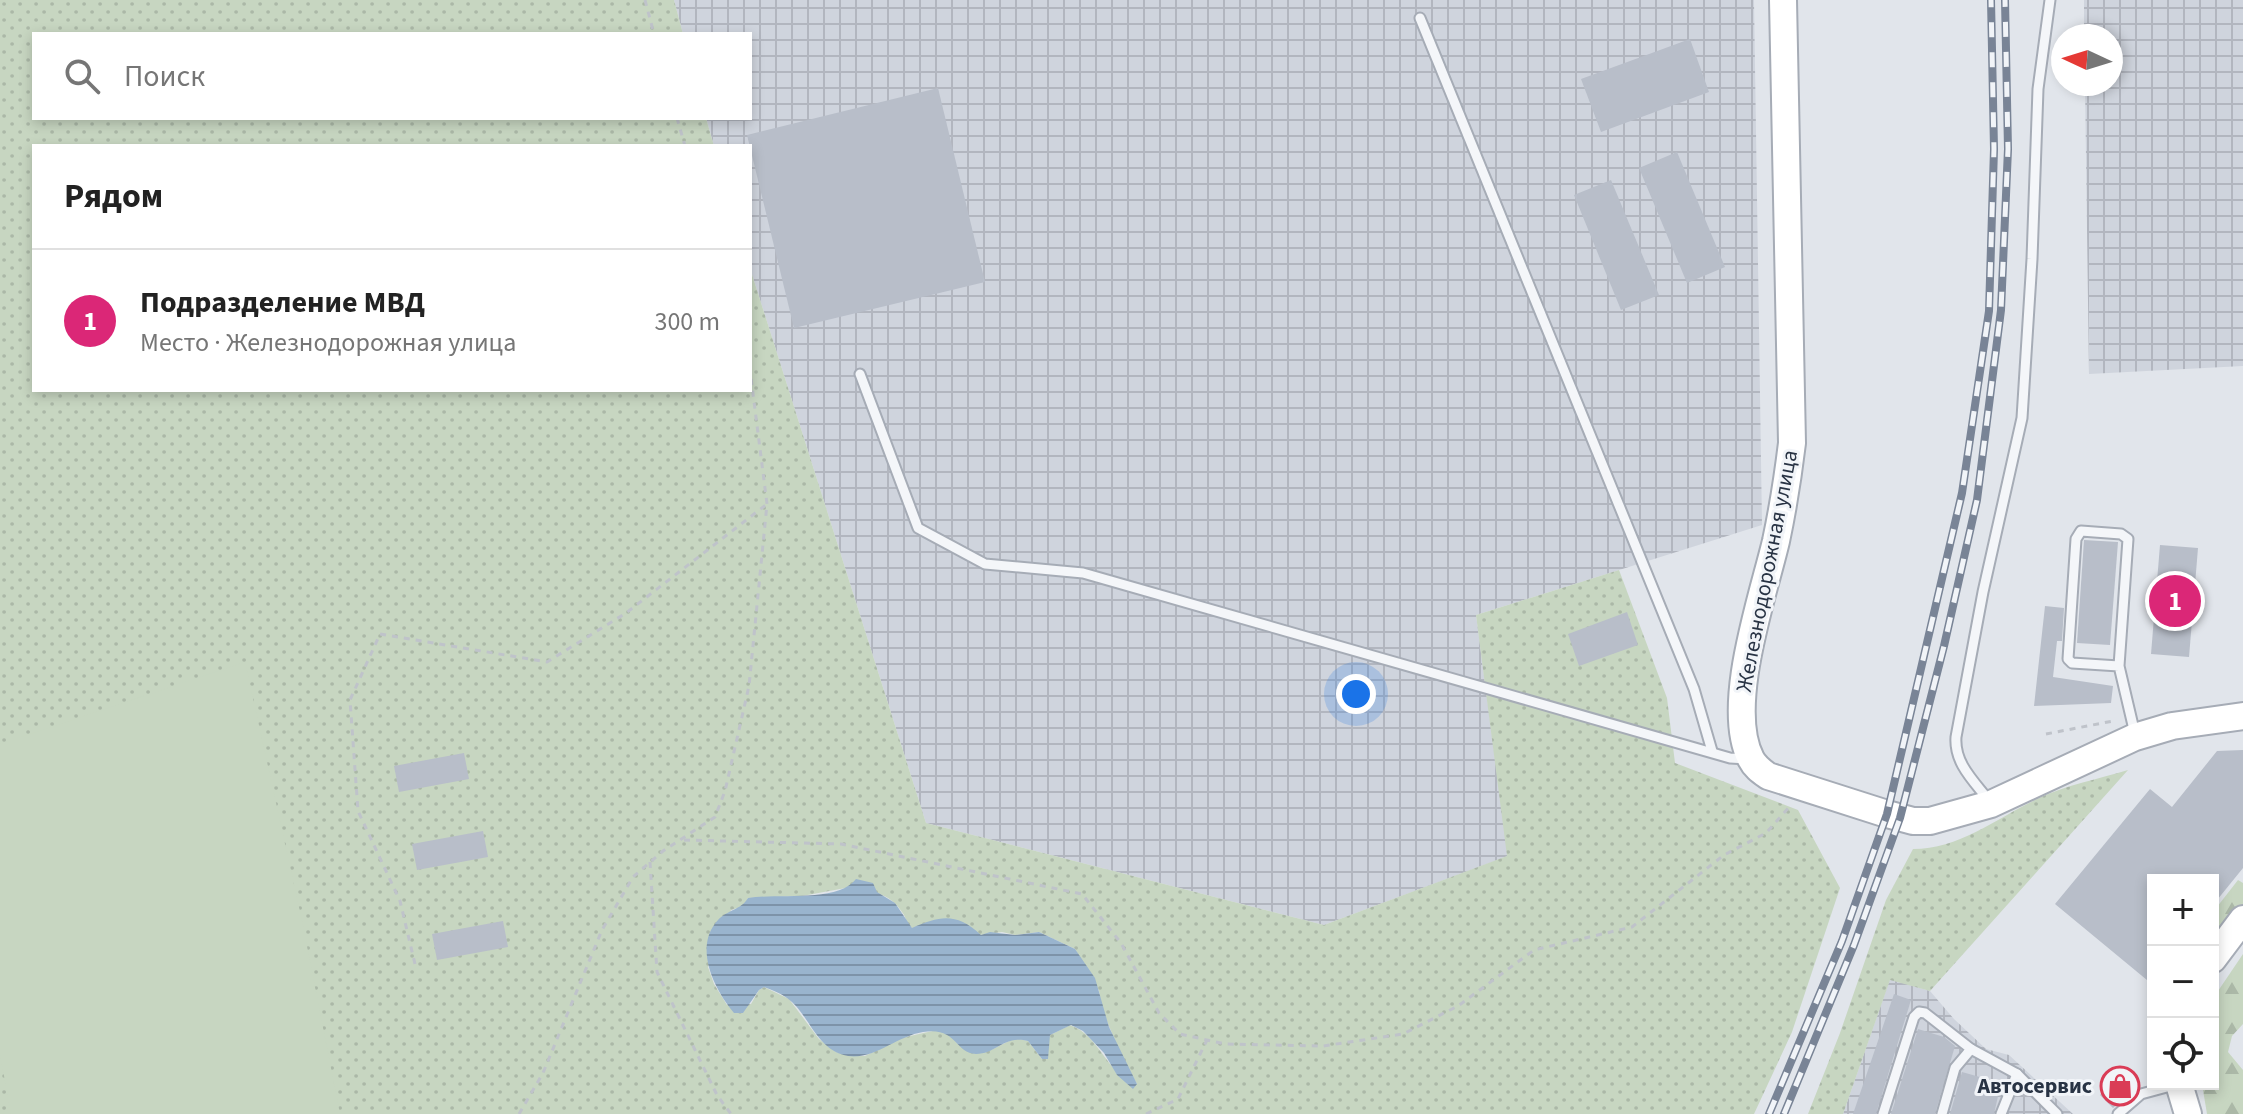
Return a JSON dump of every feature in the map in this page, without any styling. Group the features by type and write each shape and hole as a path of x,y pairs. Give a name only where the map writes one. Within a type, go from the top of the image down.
{"street":[{"name":"Железнодорожная улица","path":"1751,760 1742,717 1748,654 1785,499 1792,443 1783,0"},
{"path":"1751,760 1768,776 1913,821 1942,819 1991,804 2135,737 2172,726 2243,716"},
{"path":"2219,951 2243,919"},
{"path":"2177,1114 2178,1090"},
{"path":"2180,1090 2188,1114"}],"lane":[{"path":"1991,804 1961,765 1955,745 1983,592 2022,418 2038,89 2050,0"},
{"path":"1420,18 1694,689 1712,751"},
{"path":"860,374 918,528 985,564 1083,573 1730,758 1751,760"},
{"path":"2119,666 2072,663 2068,659 2076,539 2081,531 2121,534 2128,538 2119,666 2135,737"},
{"path":"1883,1114 1916,1014 1925,1013 1971,1049 2017,1074 2057,1114"},
{"path":"1942,1114 1957,1063 1971,1049"},
{"path":"2001,1114 2017,1074"},
{"path":"2118,1114 2141,1094 2156,1090"}],"path":[{"path":"645,0 653,32"},
{"path":"678,120 684,144"},
{"path":"519,1114 543,1073 602,930 633,877 663,851 715,817 725,791 749,686 767,504 752,386"},
{"path":"415,964 400,901 358,811 350,700 380,634 547,662 626,613 767,504"},
{"path":"684,840 841,844 1082,894 1121,943 1159,1013 1180,1034 1225,1044 1323,1046 1403,1034 1458,1006 1534,950 1632,927 1724,855 1766,833 1806,787"},
{"path":"650,862 657,972 717,1095 731,1114"},
{"path":"1146,1114 1178,1099 1207,1040"}],"shaded area":[{"path":"674,0 1754,0 1762,525 1476,615 1508,856 1324,925 926,823 752,274 752,144 713,144 707,120 752,120 752,32 682,32"},
{"path":"2084,0 2243,0 2243,366 2089,374 2085,96 2123,96 2123,24 2084,24"},
{"path":"1890,979 1930,991 1986,1049 2009,1055 2073,1114 1843,1114"}],"green space":[{"path":"0,0 674,0 682,32 32,32 32,120 707,120 713,144 32,144 32,392 752,392 752,274 926,823 1324,925 1507,856 1476,615 1619,570 1667,698 1675,763 1798,810 1840,888 1792,1032 1754,1114 0,1114","holes":["851,887 880,894 897,906 912,928 981,935 1039,932 1075,949 1099,991 1102,1009 1137,1084 1118,1073 1089,1038 1070,1025 1050,1035 1042,1059 1028,1041 1015,1038 991,1050 957,1043 950,1034 937,1030 901,1038 865,1056 849,1056 836,1052 819,1039 789,999 764,987 751,1004 727,1005 708,967 731,910 744,906 748,898 802,896"]},
{"path":"245,662 302,921 340,1114 11,1114 0,1054 0,744"},
{"path":"2128,770 1930,991 1890,980 1843,1114 1808,1114 1886,900 1913,849 1947,844 2049,793"},
{"path":"2238,880 2243,883 2243,905 2219,935 2219,904"},
{"path":"2243,954 2243,1024 2232,1036 2228,1052 2243,1070 2243,1114 2207,1114 2203,1090 2219,1090 2219,990"}],"water":[{"path":"856,879 873,883 877,892 895,903 912,928 948,918 964,923 981,935 990,932 1015,935 1039,932 1075,949 1095,978 1109,1027 1137,1084 1133,1089 1117,1075 1104,1053 1083,1031 1071,1025 1050,1035 1048,1059 1042,1059 1028,1041 1019,1040 1006,1042 983,1053 969,1053 949,1036 934,1031 913,1034 867,1054 848,1056 828,1047 795,1005 767,988 759,990 743,1013 734,1013 709,968 707,943 718,920 748,898 821,894 847,887"}],"building":[{"path":"1690,39 1709,92 1601,132 1581,79"},
{"path":"938,88 985,282 794,328 752,156 752,144 749,144 747,135"},
{"path":"1677,152 1725,267 1687,283 1639,168"},
{"path":"1611,180 1659,295 1621,310 1574,195"},
{"path":"2084,540 2118,542 2110,645 2077,643"},
{"path":"2160,545 2198,548 2189,657 2151,654"},
{"path":"2045,606 2064,608 2062,641 2057,641 2053,677 2113,686 2111,703 2034,706"},
{"path":"1627,612 1638,645 1579,666 1568,634"},
{"path":"2243,750 2243,868 2219,898 2219,874 2147,874 2147,980 2055,904 2150,789 2172,807 2217,751"},
{"path":"464,753 469,779 399,792 394,766"},
{"path":"483,831 488,857 417,870 412,844"},
{"path":"503,921 508,947 437,960 432,934"},
{"path":"1894,994 1911,1000 1876,1114 1853,1114"},
{"path":"1918,1029 1944,1037 1955,1046 1935,1114 1891,1114"},
{"path":"1962,1072 2001,1083 1994,1114 1950,1114"},
{"path":"2121,1075 2135,1089 2113,1108 2100,1095"}],"railway":[{"path":"1769,1114 1842,941 1887,814 1962,493 1989,311 1994,149 1991,0"},
{"path":"1784,1114 1854,945 1900,818 1977,500 2001,310 2008,149 2005,0"}],"place":[{"name":"Подразделение МВД","path":"2175,601"},
{"name":"Автосервис","path":"2120,1086"}]}
